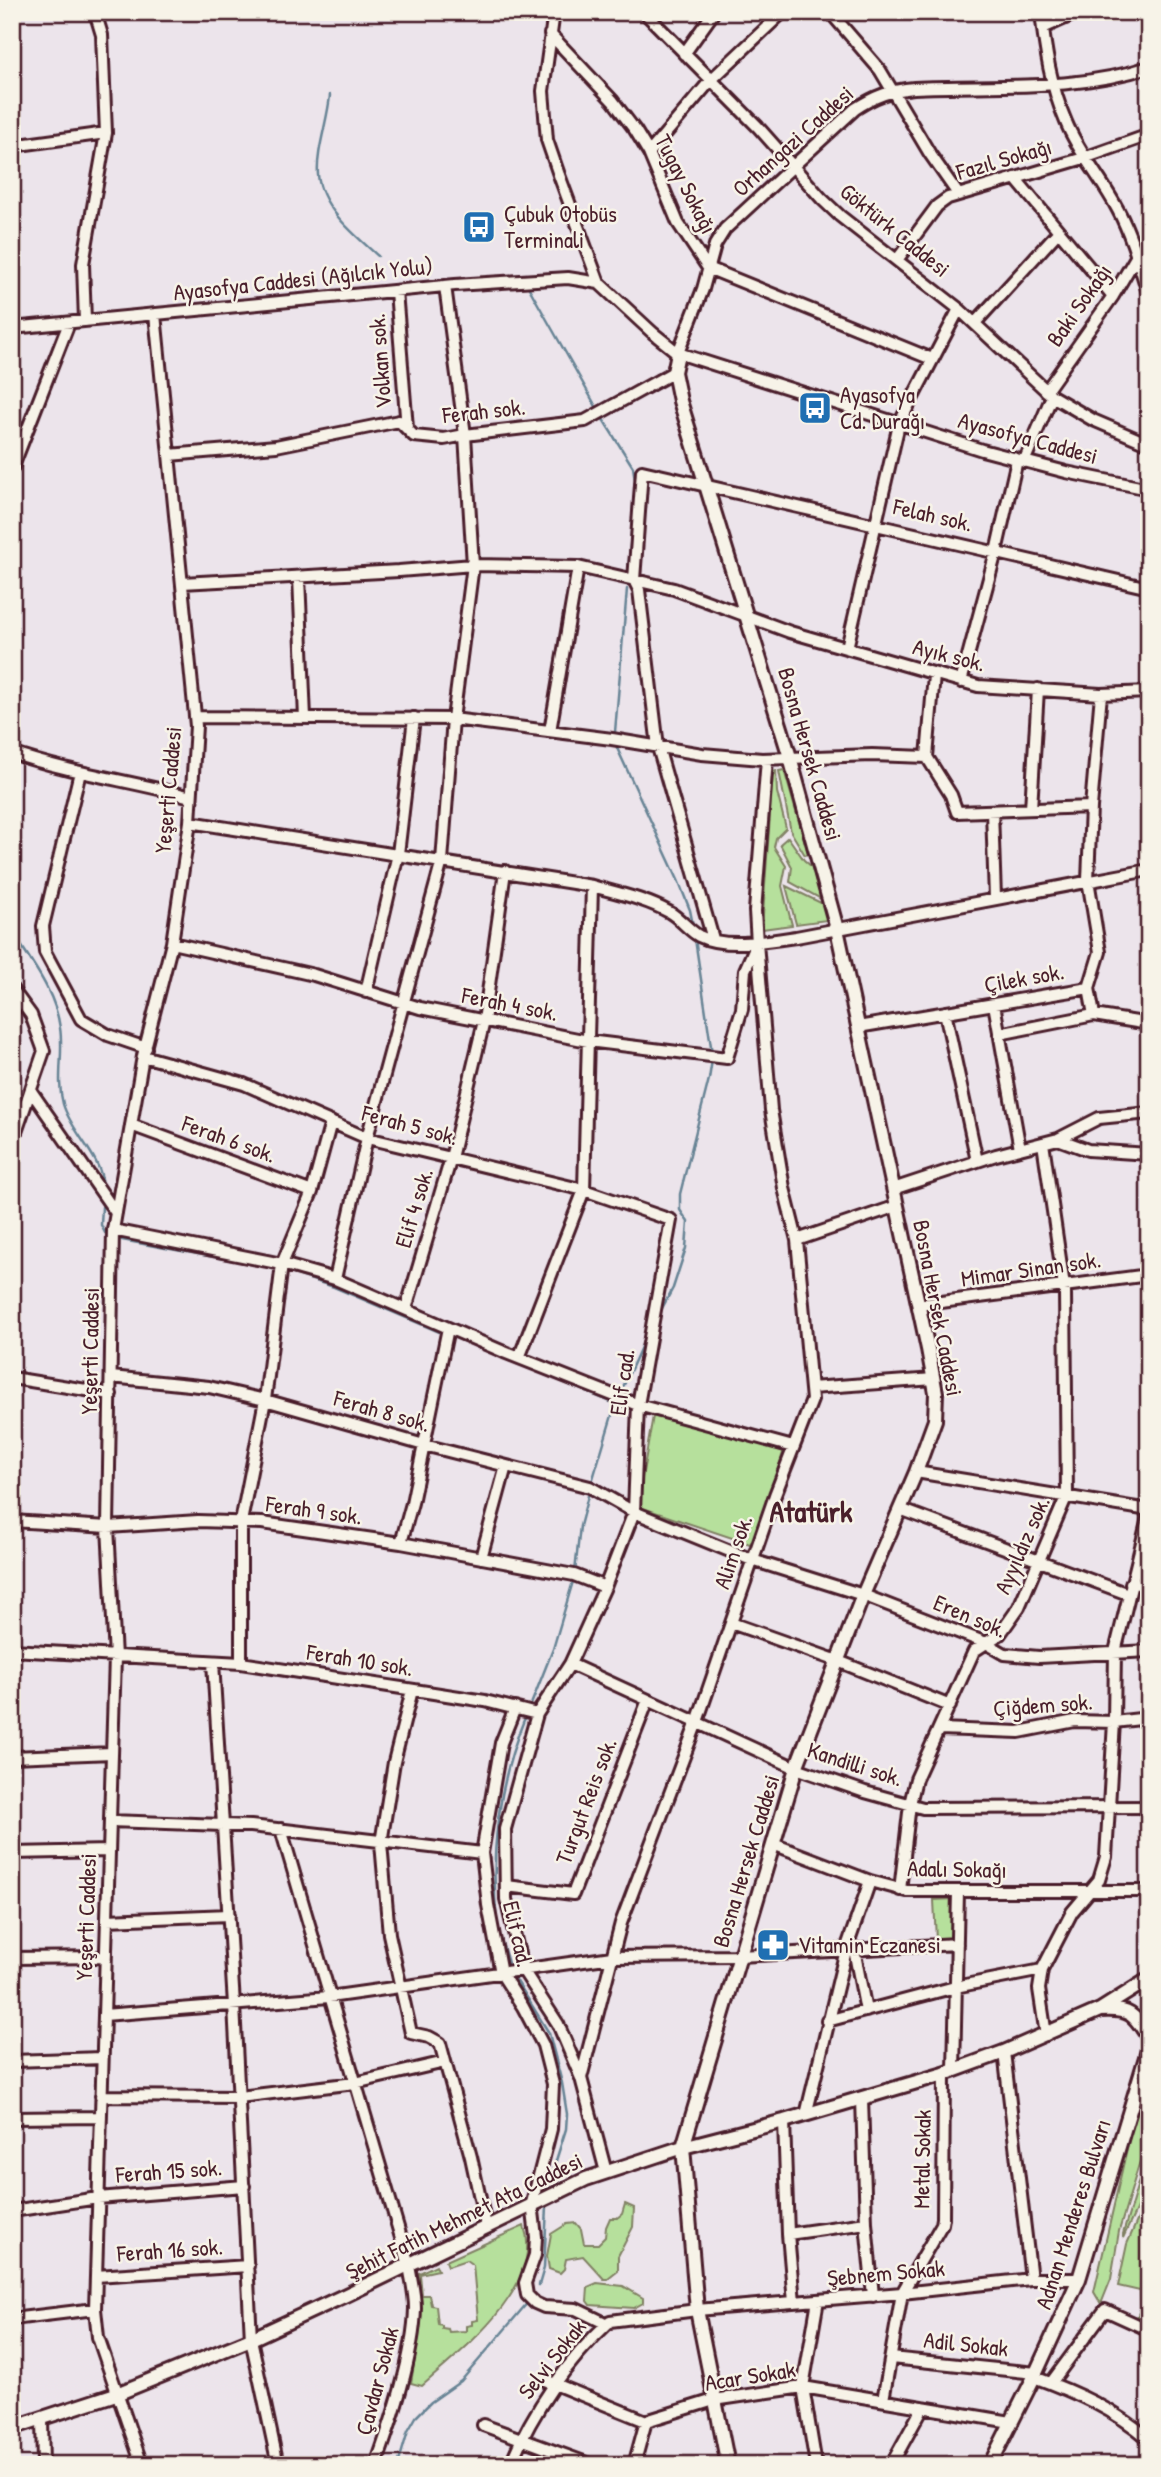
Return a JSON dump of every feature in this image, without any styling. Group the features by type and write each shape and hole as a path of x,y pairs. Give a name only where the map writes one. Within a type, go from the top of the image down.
{"main road":[{"name":"Bosna Hersek Caddesi","path":"678,353 674,372 680,401 790,759 837,929 934,1379 937,1408 916,1472 863,1595 796,1768 683,2147 697,2311 728,2465"},
{"name":"Şehit Fatih Mehmet Ata Caddesi","path":"12,2428 119,2393 251,2339 566,2187 683,2147 784,2122 949,2072 1046,2035 1100,2010 1149,1979"},
{"path":"1100,2010 1124,2010 1135,2016 1149,2038"},
{"name":"Adnan Menderes Bulvarı","path":"990,2465 1079,2278 1149,2047"}],"street":[{"path":"85,321 83,264 106,133 102,35 95,12"},
{"path":"554,12 543,90 547,140 599,283"},
{"name":"Göktürk Caddesi","path":"644,12 655,17 684,54 831,208 975,323 1049,394 1093,420 1149,444"},
{"path":"684,54 714,12"},
{"path":"649,153 711,80 783,12"},
{"path":"1041,12 1052,85 1066,124 1117,209 1149,296"},
{"path":"1043,28 1079,12"},
{"path":"837,14 894,90 930,154 958,194"},
{"name":"Tugay Sokağı","path":"550,34 625,116 649,153 678,223 708,268 932,359"},
{"name":"Orhangazi Caddesi","path":"678,353 701,296 715,245 725,229 855,109 873,98 894,90 1052,85 1109,78 1149,67"},
{"path":"12,146 106,133"},
{"name":"Fazıl Sokağı","path":"897,260 937,206 958,194 1084,158 1149,135"},
{"path":"1015,178 1113,296"},
{"path":"975,323 1059,231"},
{"name":"Baki Sokağı","path":"961,682 1021,461 1049,394 1136,257 1149,246"},
{"name":"Ayasofya Caddesi (Ağılcık Yolu)","path":"12,328 445,286 568,278 599,283"},
{"name":"Ayasofya Caddesi","path":"599,283 678,353 1021,461 1149,489"},
{"path":"335,1279 368,1138 442,861 453,719 473,565 465,435 445,286"},
{"name":"Volkan sok.","path":"396,291 407,428"},
{"path":"847,648 899,424 958,309"},
{"name":"Yeşerti Caddesi","path":"142,2465 98,2337 94,2309 115,1657 107,1527 113,1230 144,1052 172,943 190,822 195,717 155,314"},
{"path":"12,469 69,323"},
{"name":"Ferah sok.","path":"169,455 276,446 399,421 414,436 444,439 585,421 674,372"},
{"name":"Felah sok.","path":"634,580 642,471 1149,588"},
{"name":"Ayık sok.","path":"182,583 473,565 578,568 674,589 790,632 978,686 1101,694 1149,692"},
{"path":"550,731 578,568"},
{"path":"299,577 305,718"},
{"path":"634,580 639,590 659,747 713,939"},
{"path":"934,675 927,757 957,812 1091,807"},
{"path":"1031,809 1038,689"},
{"name":"Çilek sok.","path":"858,1027 1089,988 1100,952 1088,880 1101,694"},
{"path":"195,717 453,719 702,754 767,759 872,755 927,757"},
{"path":"366,992 398,854 414,719"},
{"path":"12,753 80,772 139,783 191,797"},
{"name":"Alim sok.","path":"581,2078 626,1911 812,1400 797,1240 784,1188 771,1110 757,943 755,911 767,759"},
{"name":"Ferah 5 sok.","path":"80,772 43,926 45,952 81,1019 144,1052 244,1084 368,1138 584,1190 671,1220"},
{"path":"992,811 995,898"},
{"path":"190,822 592,886 670,912 700,936 757,943 1149,870"},
{"name":"Elif 4 sok.","path":"406,1309 450,1158 484,1021 505,871"},
{"path":"519,1357 584,1190 592,886"},
{"name":"Ferah 4 sok.","path":"172,943 314,975 404,1003 484,1021 588,1041 727,1059 742,1009 745,970 757,943"},
{"path":"1089,988 1094,1015"},
{"path":"12,989 31,1015 44,1051 12,1144"},
{"path":"994,1004 1020,1149"},
{"path":"945,1012 977,1161"},
{"path":"999,1034 1094,1015 1149,1024"},
{"path":"31,1091 116,1213"},
{"path":"893,1189 977,1161 1058,1139 1099,1118 1149,1114"},
{"path":"241,1663 241,1522 265,1400 282,1264 313,1192 331,1122"},
{"name":"Ferah 6 sok.","path":"131,1125 313,1192"},
{"path":"1058,1139 1088,1150 1149,1154"},
{"name":"Ayyıldız sok.","path":"900,1890 915,1779 974,1651 1000,1634 1019,1606 1067,1495 1064,1286 1043,1143"},
{"path":"797,1240 897,1206"},
{"name":"Elif cad.","path":"570,1664 606,1587 634,1512 638,1405 671,1220"},
{"path":"113,1230 282,1264 335,1279 638,1405 793,1447"},
{"name":"Mimar Sinan sok.","path":"918,1305 1149,1275"},
{"path":"401,1543 448,1328"},
{"name":"Ferah 8 sok.","path":"111,1377 209,1387 590,1488 634,1512 752,1560"},
{"path":"12,1378 111,1394"},
{"path":"811,1388 934,1379"},
{"path":"481,1558 506,1466"},
{"path":"916,1472 1067,1495 1149,1512 1115,1652 1115,1722 1103,1871 1065,1923 1042,1970 1039,1989 1046,2035"},
{"path":"900,1509 1039,1561 1129,1589 1149,1584"},
{"name":"Ferah 9 sok.","path":"12,1521 107,1527 198,1521 262,1523 401,1543 574,1575 606,1587"},
{"name":"Eren sok.","path":"752,1560 863,1595 986,1643 1005,1654 1039,1657 1149,1651"},
{"path":"731,1623 838,1661 950,1706"},
{"name":"Ferah 10 sok.","path":"12,1650 241,1663 485,1701 537,1714"},
{"path":"213,1662 251,2339 278,2465"},
{"path":"537,1714 570,1664"},
{"name":"Kandilli sok.","path":"570,1664 796,1768 923,1808 1149,1807"},
{"path":"412,1689 394,1762 381,1841 389,1934 411,2033 440,2043 471,2157 486,2226"},
{"name":"Turgut Reis sok.","path":"506,1886 573,1894 648,1700"},
{"name":"Elif cad.","path":"515,1708 501,1743 482,1853 488,1905 501,1973 543,2045 553,2084 551,2129 532,2203"},
{"name":"Elif cad.","path":"537,1714 505,1829 506,1899 523,1970 558,2024 581,2078 606,2172"},
{"name":"Çiğdem sok.","path":"940,1729 1019,1732 1075,1721 1115,1722 1149,1718"},
{"path":"12,1757 112,1753"},
{"path":"110,1821 281,1829 482,1853"},
{"name":"Çavdar Sokak","path":"281,1829 409,2265 415,2304 412,2338 376,2465"},
{"name":"Adalı Sokağı","path":"773,1844 900,1890 1149,1891"},
{"path":"12,1853 109,1851"},
{"path":"806,2115 827,2021 870,1881"},
{"name":"Metal Sokak","path":"883,2400 902,2293 943,2218 958,1892"},
{"path":"107,1920 229,1915"},
{"path":"104,2015 329,1997 612,1956 739,1956 957,1944"},
{"path":"850,1950 866,2011"},
{"path":"12,1958 105,1957"},
{"path":"827,2021 955,1987 1042,1970"},
{"path":"1004,2052 1031,2279"},
{"path":"12,2061 102,2058"},
{"path":"101,2096 239,2097 355,2082 445,2062"},
{"path":"862,2099 866,2223 873,2295"},
{"path":"12,2118 101,2117"},
{"path":"784,2122 788,2234 794,2302"},
{"name":"Ferah 15 sok.","path":"12,2211 98,2198 244,2186"},
{"path":"532,2203 536,2237 535,2255 525,2284 527,2295 535,2303 576,2309 607,2324"},
{"path":"788,2234 866,2223"},
{"name":"Ferah 16 sok.","path":"96,2276 248,2266"},
{"name":"Şebnem Sokak","path":"697,2311 1031,2279 1079,2278"},
{"path":"816,2465 803,2387 818,2300"},
{"path":"12,2319 94,2309"},
{"path":"1051,2383 1105,2310 1149,2330"},
{"name":"Selvi Sokak","path":"510,2465 550,2382 607,2324 620,2318 697,2311"},
{"name":"Adil Sokak","path":"891,2358 1035,2375 1117,2415 1149,2434"},
{"path":"550,2382 646,2421 634,2465"},
{"name":"Acar Sokak","path":"646,2421 714,2400 803,2387 1011,2422"},
{"path":"891,2465 923,2407"},
{"path":"42,2419 43,2465"},
{"path":"484,2425 592,2465"}],"green space":[{"path":"784,770 808,853 805,855 791,832 779,771"},
{"path":"776,771 777,792 786,828 776,838 774,847 786,866 782,886 792,925 762,929 773,772"},
{"path":"788,837 812,867 821,899 790,882 792,867 780,844"},
{"path":"786,886 823,904 827,920 796,924"},
{"path":"653,1416 784,1450 753,1545 637,1506"},
{"path":"955,1899 952,1940 936,1940 934,1900"},
{"path":"1149,2079 1149,2131 1119,2231 1111,2279 1101,2304 1094,2292 1131,2131"},
{"path":"1149,2146 1149,2183 1123,2238 1123,2234"},
{"path":"1149,2193 1149,2326 1136,2320 1141,2307 1140,2291 1118,2286 1127,2244"},
{"path":"625,2204 634,2208 633,2227 618,2256 618,2271 604,2279 583,2256 566,2259 564,2269 560,2273 549,2269 547,2256 551,2234 567,2224 576,2223 581,2229 584,2244 598,2244 605,2237 610,2218 617,2218 622,2214"},
{"path":"524,2226 527,2249 522,2272 496,2316 422,2386 411,2383 421,2320 419,2273 436,2265 438,2270 420,2274 422,2295 429,2295 431,2305 436,2306 438,2324 442,2325 442,2328 448,2329 449,2332 466,2331 466,2326 478,2320 473,2265 466,2260 448,2266 446,2261"},
{"path":"597,2283 623,2286 643,2298 643,2303 634,2308 590,2305 587,2301 588,2287"}],"waterway":[{"path":"330,95 319,156 320,187 340,220 378,256"},
{"path":"529,288 598,410"},
{"path":"601,416 633,467 635,480 628,573"},
{"path":"615,732 627,589"},
{"path":"617,748 678,880 693,925"},
{"path":"12,931 41,977 53,1002 61,1037 60,1085 63,1104 97,1164 103,1186"},
{"path":"695,939 712,1053"},
{"path":"659,1314 673,1288 686,1248 688,1222 680,1210 680,1194 712,1060"},
{"path":"102,1207 101,1225 105,1233"},
{"path":"122,1240 273,1268"},
{"path":"291,1273 334,1287 442,1333"},
{"path":"451,1336 616,1404"},
{"path":"619,1396 645,1338"},
{"path":"592,1482 616,1402"},
{"path":"575,1572 580,1526 589,1492"},
{"path":"530,1707 553,1649 574,1578"},
{"path":"497,1923 495,1871 498,1820 508,1769 524,1720"},
{"path":"498,1929 510,1970"},
{"path":"513,1975 549,2033 567,2114 566,2129 547,2189"},
{"path":"539,2285 544,2268 547,2206"},
{"path":"398,2465 408,2431 416,2417 431,2402 461,2381 529,2301"}],"place":[{"name":"Çubuk Otobüs Terminali","path":"479,227"},
{"name":"Ayasofya Cd. Durağı","path":"815,408"},
{"name":"Vitamin Eczanesi","path":"773,1945"}],"district":[{"name":"Atatürk","path":"811,1512"}]}
